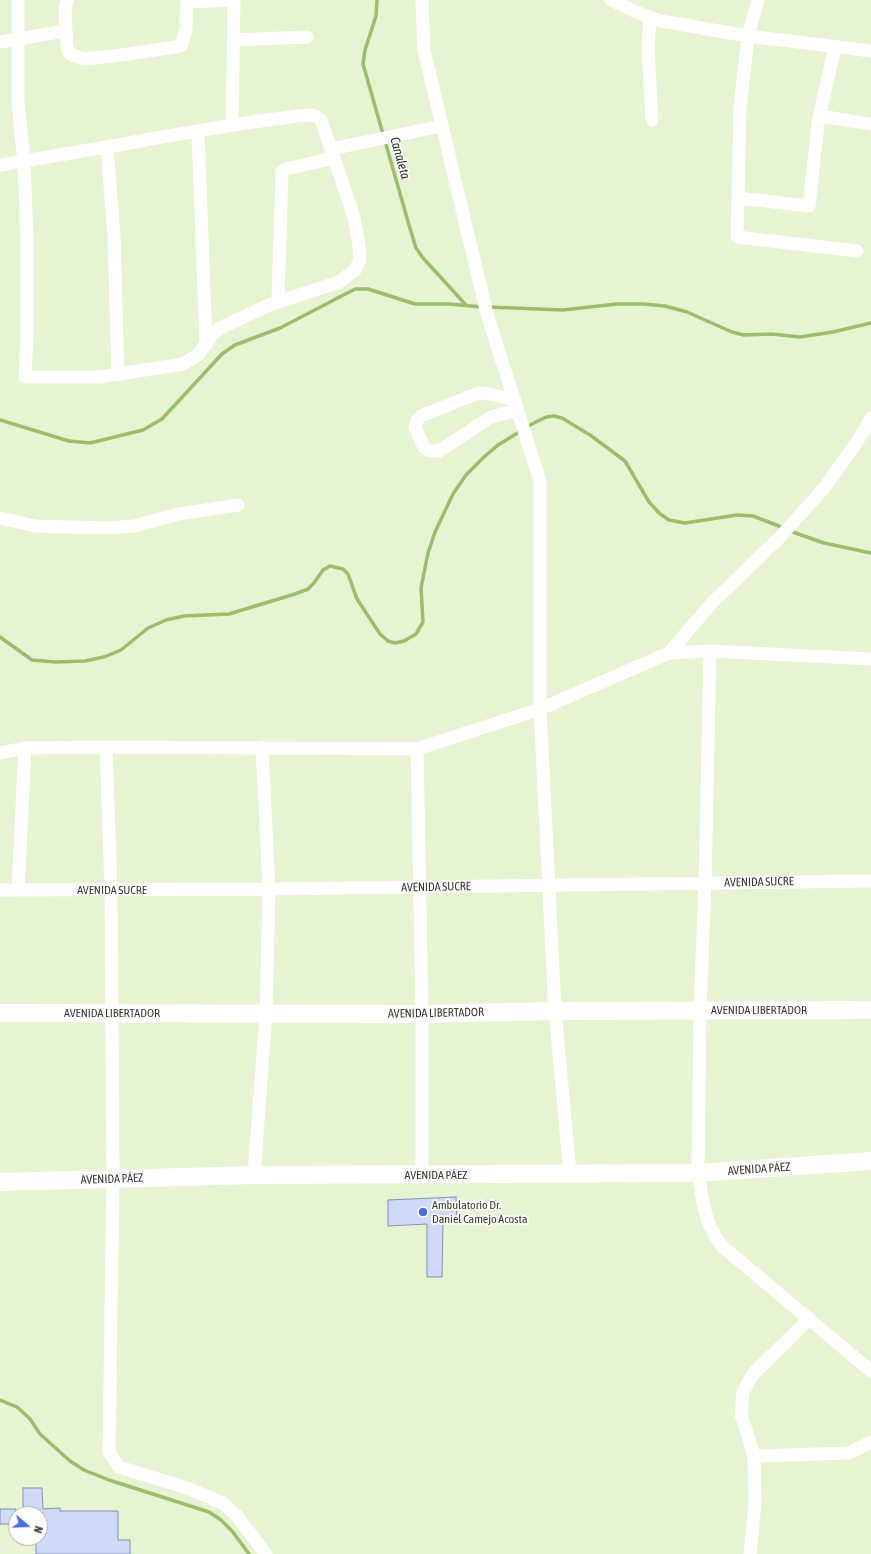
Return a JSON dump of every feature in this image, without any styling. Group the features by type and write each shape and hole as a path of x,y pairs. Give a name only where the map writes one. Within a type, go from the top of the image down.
{"main road":[{"name":"AVENIDA LIBERTADOR","path":"0,1013 111,1012 422,1014 555,1011 871,1010"},
{"name":"AVENIDA PÁEZ","path":"0,1182 254,1175 698,1173 871,1161"}],"street":[{"path":"0,165 24,161 107,147 232,125 305,115 316,116 321,120 356,223 360,255 359,264 350,275 339,282 278,302 220,328 211,336 198,355 183,364 118,375 68,378 25,377 27,336 27,239 24,161 18,103 18,0"},
{"path":"68,0 66,5 65,31 67,48 70,54 75,58 114,56 182,45 185,38 187,1 234,0 232,125"},
{"path":"422,0 424,50 483,300 540,481 540,709 555,1011 570,1174"},
{"path":"611,0 650,17 680,25 748,36 871,51"},
{"path":"758,0 748,36 740,108 737,237 856,251"},
{"path":"650,17 648,50 652,120"},
{"path":"0,42 65,31"},
{"path":"234,40 307,37"},
{"path":"738,198 809,206 820,116 835,46"},
{"path":"820,116 871,124"},
{"path":"278,302 282,171 332,154 442,126"},
{"path":"198,131 206,345"},
{"path":"107,147 114,236 118,375"},
{"path":"484,393 516,405 491,417 439,451 429,451 424,447 415,427 417,420 421,416 476,394 484,393"},
{"path":"669,653 711,604 792,524 843,464 871,418"},
{"path":"0,518 35,526 106,528 134,526 179,514 238,504"},
{"path":"710,651 705,883 700,1011 698,1173 703,1203 708,1222 715,1236 731,1254 871,1371"},
{"path":"0,753 25,748 106,747 417,749 540,709 669,653 710,651 871,659"},
{"path":"106,747 111,889 112,1178 109,1452 119,1467 192,1490 223,1503 237,1516 260,1552"},
{"path":"254,1175 266,1013 269,889 262,747"},
{"path":"18,890 25,748"},
{"path":"417,749 422,1014 422,1175"},
{"name":"AVENIDA SUCRE","path":"0,890 269,889 871,881"},
{"path":"750,1554 755,1502 754,1456 741,1414 741,1401 747,1382 753,1374 809,1319"},
{"path":"754,1456 849,1453 871,1442"}],"building":[{"path":"456,1197 457,1223 443,1224 442,1277 427,1277 427,1224 388,1226 388,1200"},
{"path":"23,1488 42,1488 43,1506 23,1506"},
{"path":"60,1508 60,1511 118,1511 118,1540 130,1540 130,1554 36,1554 36,1546 48,1546 48,1509"},
{"path":"0,1509 8,1509 8,1524 0,1524"}],"waterway":[{"name":"Canaleta","path":"377,0 376,16 365,50 363,64 409,225 416,248 423,258 466,305"},
{"path":"0,420 69,441 90,443 143,430 162,419 222,354 235,345 280,328 355,289 368,289 415,304 450,304 481,307"},
{"path":"488,307 563,310 617,304 665,306 687,312 732,332 744,335 771,334 800,337 833,332 871,323"},
{"path":"526,427 546,417 554,416 562,418 590,435 625,461 649,502 659,513 669,520 685,523 737,515 753,516 784,528"},
{"path":"0,637 32,660 56,662 85,661 104,657 121,650 148,628 166,620 184,616 229,614 308,589 323,570 330,566 343,569 348,574 357,599 380,634 388,641 395,643 404,641 416,634 423,622 421,588 428,553 435,532 453,494 466,475 484,457 498,445 521,431"},
{"path":"790,531 824,543 871,553"},
{"path":"0,1400 17,1407 30,1419 40,1434 70,1461 84,1470 109,1480 209,1512 221,1520 232,1531 249,1554"}],"place":[{"name":"Ambulatorio Dr. Daniel Camejo Acosta","path":"423,1212"}]}
